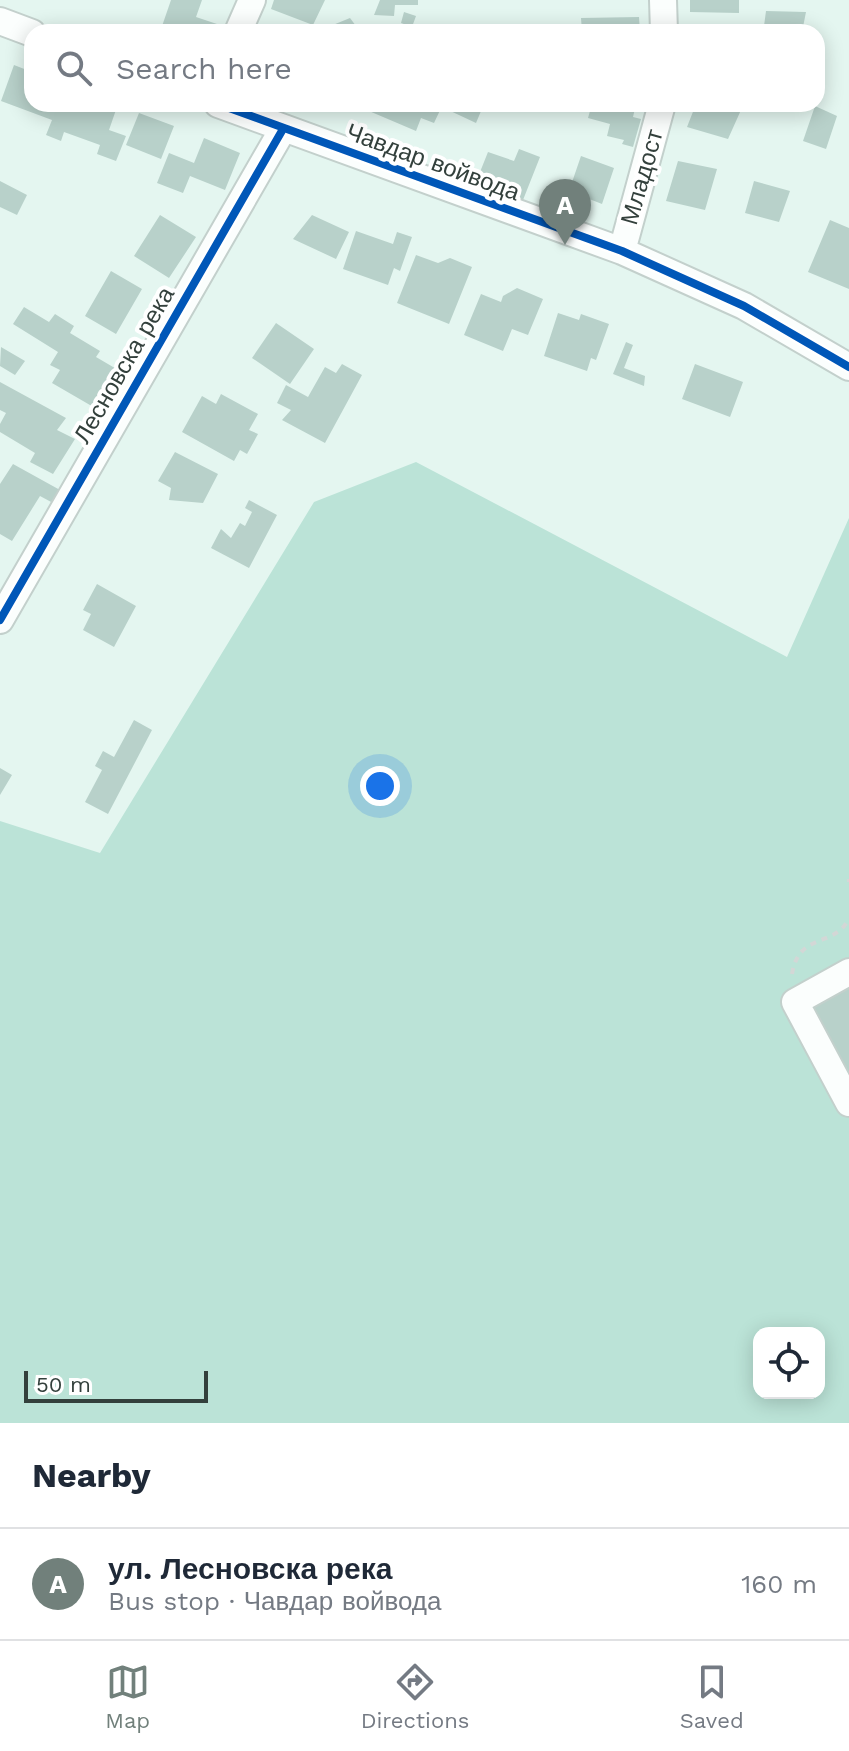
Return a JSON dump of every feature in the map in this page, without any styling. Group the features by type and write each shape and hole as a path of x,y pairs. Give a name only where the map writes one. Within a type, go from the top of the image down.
{"street":[{"path":"242,24 252,0"},
{"path":"663,0 664,24"},
{"path":"0,21 24,30"},
{"name":"Чавдар войвода","path":"239,112 622,251 744,306 849,365"},
{"name":"Младост","path":"622,251 660,112"},
{"name":"Лесновска река","path":"0,620 283,129"},
{"path":"849,972 795,1002 849,1103"}],"path":[{"path":"792,983 794,963 807,945 838,933 849,918"}],"green space":[{"path":"416,462 787,657 849,518 849,1423 0,1423 0,821 100,853 314,502"}],"building":[{"path":"171,0 202,0 196,17 217,24 163,24"},
{"path":"274,0 325,0 313,24 271,9"},
{"path":"380,0 418,0 418,5 395,5 394,16 374,15"},
{"path":"690,0 739,0 739,13 690,12"},
{"path":"766,11 806,12 804,24 764,24"},
{"path":"404,12 416,16 413,24 401,23"},
{"path":"639,17 639,24 581,24 581,18"},
{"path":"350,18 354,24 335,24"},
{"path":"14,65 24,69 24,110 1,101"},
{"path":"825,111 837,116 826,149 803,141 813,112"},
{"path":"31,112 115,112 109,130 126,136 116,161 97,154 100,145 64,132 61,141 46,135 52,120"},
{"path":"371,112 439,112 434,123 421,118 416,131"},
{"path":"453,112 481,112 476,123"},
{"path":"590,112 634,112 633,117 641,119 633,147 622,144 624,140 607,136 610,124 588,118"},
{"path":"693,112 740,112 728,139 687,127"},
{"path":"139,113 174,126 161,159 126,145"},
{"path":"204,138 240,153 225,190 190,176 183,193 157,183 169,153 194,163"},
{"path":"519,149 540,157 523,200 476,182 488,152 514,161"},
{"path":"581,156 614,168 602,204 569,191"},
{"path":"678,161 717,169 705,210 666,201"},
{"path":"0,181 27,195 17,215 0,207"},
{"path":"754,181 790,191 779,222 745,213"},
{"path":"160,215 196,237 169,278 134,256"},
{"path":"312,215 349,232 336,259 293,239"},
{"path":"830,220 849,228 849,289 808,272"},
{"path":"356,231 393,244 397,232 412,237 400,271 394,268 388,285 343,269"},
{"path":"416,255 438,263 450,258 472,267 449,324 397,303"},
{"path":"111,271 142,289 116,334 85,316"},
{"path":"517,288 543,299 528,335 512,329 503,351 464,335 481,294 501,302 503,296"},
{"path":"24,307 49,322 55,314 74,326 70,333 100,351 96,357 125,374 102,412 52,383 60,370 50,365 58,352 13,324"},
{"path":"558,313 579,320 581,314 609,324 596,360 591,358 587,371 544,356"},
{"path":"276,323 314,349 290,384 252,358"},
{"path":"626,342 633,345 624,368 645,376 644,386 613,374"},
{"path":"1,347 25,361 15,375 0,366"},
{"path":"342,364 362,375 325,443 282,420 291,410 277,403 286,385 308,397 325,367 336,373"},
{"path":"695,364 743,382 730,417 682,399"},
{"path":"0,382 66,418 57,430 75,439 53,474 30,462 35,453 0,432 0,424 6,413 0,410"},
{"path":"221,394 258,414 249,430 258,434 247,454 240,450 234,461 182,432 202,396 216,404"},
{"path":"175,452 218,474 203,503 169,500 171,488 158,481"},
{"path":"13,464 60,490 53,503 40,496 12,541 0,534 0,484"},
{"path":"249,500 277,515 249,568 211,548 221,529 231,538 240,523 245,526 252,512 245,508"},
{"path":"97,584 136,606 114,647 83,630 91,614 83,610"},
{"path":"134,720 152,730 108,814 85,802 102,770 95,766 103,751 114,757"},
{"path":"0,768 12,775 0,795"},
{"path":"849,979 849,1078 807,1002"}],"cycle path":[{"path":"240,112 622,251 744,306 849,367"},
{"path":"0,620 283,129"}],"place":[{"name":"ул. Лесновска река","path":"565,245"}]}
